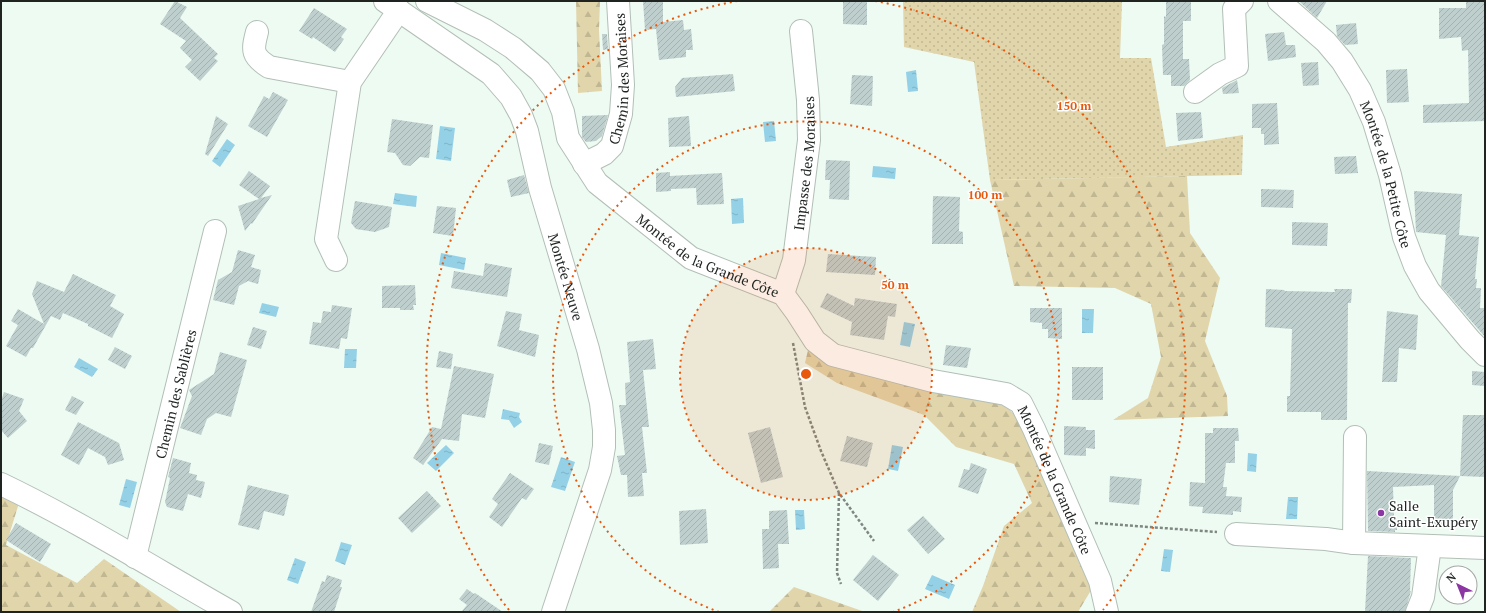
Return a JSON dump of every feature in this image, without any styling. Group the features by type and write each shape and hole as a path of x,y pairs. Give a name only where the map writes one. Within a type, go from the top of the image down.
{"street":[{"name":"Montée de la Grande Côte","path":"427,1 485,30 513,48 540,71 554,90 563,112 568,138 597,183 691,258 783,294 815,341 833,355 933,381 1006,394 1021,403 1075,521 1100,581 1107,612"},
{"name":"Chemin des Moraises","path":"587,168 612,146 621,114 623,85 618,1"},
{"path":"1195,92 1220,74 1237,66 1234,9 1242,1"},
{"name":"Montée de la Petite Côte","path":"1279,1 1326,42 1342,61 1360,90 1374,122 1390,176 1404,236 1415,266 1429,291 1470,340 1485,355"},
{"path":"336,260 326,239 350,82 392,6"},
{"name":"Montée Neuve","path":"392,6 491,74 502,85 515,103 527,131 540,188 588,350 601,403 604,447 600,470 553,612"},
{"name":"Impasse des Moraises","path":"783,294 794,260 809,140 808,100 801,31"},
{"path":"257,32 253,46 255,54 258,60 269,67 350,82"},
{"name":"Chemin des Sablières","path":"135,558 215,231"},
{"path":"1354,543 1355,437"},
{"path":"1,484 74,521 135,558 231,612"},
{"path":"1236,534 1326,539 1354,543 1485,548"},
{"path":"1417,612 1423,597 1430,546"}],"path":[{"path":"792,339 805,407 821,452 839,493 874,541"},
{"path":"839,493 837,573 841,584"},
{"path":"1075,521 1236,534"}],"green space":[{"path":"576,1 600,1 599,30 602,91 578,93"},
{"path":"903,1 1122,1 1120,58 1151,58 1166,147 1243,135 1242,175 990,180 974,62 904,47"},
{"path":"1187,176 1190,233 1220,278 1205,341 1227,396 1228,416 1113,420 1148,398 1161,357 1151,304 1115,288 1014,286 990,180"},
{"path":"808,350 845,367 1004,404 1018,418 1093,587 1078,612 972,612 983,586 1004,526 1032,503 1014,464 956,447 924,415 837,383 805,363"},
{"path":"1,495 19,503 6,545 77,583 104,559 181,612 1,612"},
{"path":"794,587 865,612 769,612"}],"water":[{"path":"916,70 918,91 908,92 906,72"},
{"path":"774,121 776,141 765,142 763,122"},
{"path":"440,126 455,128 451,161 436,159"},
{"path":"227,139 235,145 220,167 212,161"},
{"path":"873,166 896,168 895,179 872,177"},
{"path":"395,193 417,196 416,207 393,204"},
{"path":"743,198 744,223 732,224 731,199"},
{"path":"441,253 466,258 464,270 439,265"},
{"path":"262,303 279,307 276,317 259,313"},
{"path":"1082,309 1094,309 1093,333 1082,333"},
{"path":"904,322 915,324 910,347 900,345"},
{"path":"345,349 357,349 356,368 344,368"},
{"path":"79,358 98,369 92,377 74,367"},
{"path":"503,409 520,413 519,417 522,422 514,428 509,420 501,419"},
{"path":"446,445 454,453 436,471 427,463"},
{"path":"892,445 903,447 898,471 888,469"},
{"path":"1248,453 1257,454 1256,472 1247,471"},
{"path":"561,457 575,462 565,491 551,487"},
{"path":"126,479 137,482 130,508 119,505"},
{"path":"1288,497 1298,497 1297,519 1286,519"},
{"path":"795,510 804,510 805,529 796,530"},
{"path":"341,542 352,545 345,565 335,561"},
{"path":"1164,549 1173,550 1170,572 1161,571"},
{"path":"295,558 306,562 298,584 287,580"},
{"path":"932,575 955,585 949,599 925,589"}],"building":[{"path":"175,1 187,7 180,18 218,54 214,58 218,61 200,81 185,67 192,60 180,48 186,41 160,24"},
{"path":"643,1 663,1 663,22 683,20 684,30 691,29 693,50 686,50 686,57 659,60 656,29 645,30"},
{"path":"843,1 867,1 867,25 843,24"},
{"path":"1166,1 1191,1 1191,21 1183,21 1183,59 1189,59 1190,80 1184,86 1171,86 1171,75 1163,75 1162,45 1164,44 1164,16 1166,17"},
{"path":"1299,1 1327,1 1317,18"},
{"path":"1466,1 1485,1 1485,121 1423,123 1423,105 1469,103 1468,50 1462,51 1461,37 1439,39 1439,8 1466,8"},
{"path":"314,8 347,29 341,37 344,39 335,52 313,37 312,39 299,31"},
{"path":"1356,23 1358,44 1345,45 1337,36 1336,25"},
{"path":"1284,32 1286,45 1295,45 1296,57 1268,61 1265,34"},
{"path":"602,34 607,34 608,49 603,50"},
{"path":"1318,62 1319,85 1303,86 1301,63"},
{"path":"1407,69 1409,102 1387,103 1386,70"},
{"path":"733,74 735,91 676,97 675,87 682,78"},
{"path":"852,75 873,76 872,106 850,104"},
{"path":"1237,80 1239,93 1223,94 1222,88"},
{"path":"273,92 288,100 267,137 248,126 264,96 269,99"},
{"path":"1277,103 1279,144 1264,145 1264,134 1261,134 1261,128 1252,128 1252,104"},
{"path":"1201,112 1203,138 1178,141 1176,113"},
{"path":"608,115 602,136 596,141 586,142 582,137 582,116"},
{"path":"216,116 228,124 208,156 205,154"},
{"path":"689,116 691,146 669,147 668,118"},
{"path":"392,119 433,125 429,158 420,157 410,166 403,165 395,153 387,152"},
{"path":"1356,156 1358,173 1335,174 1334,157"},
{"path":"826,160 850,161 849,200 829,199 830,180 825,180"},
{"path":"249,171 270,186 261,198 272,195 252,224 251,223 245,231 238,206 259,199 239,185"},
{"path":"670,172 670,176 722,173 724,204 697,205 696,188 671,189 671,191 656,192 656,173"},
{"path":"524,175 529,193 511,197 507,180"},
{"path":"1261,189 1294,190 1293,208 1261,207"},
{"path":"1414,191 1462,194 1459,235 1479,237 1475,279 1477,279 1476,288 1481,288 1480,308 1485,308 1485,337 1441,286 1446,235 1416,232"},
{"path":"933,196 960,197 959,231 963,232 963,244 932,244"},
{"path":"355,201 392,207 389,227 375,232 356,229 351,223"},
{"path":"437,206 456,208 453,236 433,233"},
{"path":"1292,222 1328,223 1327,246 1292,245"},
{"path":"238,250 255,255 251,267 261,270 258,284 248,281 239,286 234,305 213,300 218,280 232,272"},
{"path":"828,254 876,257 875,275 826,272"},
{"path":"485,263 512,268 507,297 451,288 454,271 483,276"},
{"path":"73,274 116,295 110,306 124,314 112,338 88,326 88,324 63,313 60,320 51,316 33,348 31,348 26,357 6,346 18,325 11,321 18,309 44,324 32,294 37,281 64,292"},
{"path":"415,285 416,305 413,305 414,310 382,308 382,286"},
{"path":"1266,289 1285,290 1284,291 1335,292 1334,289 1352,289 1351,303 1348,303 1347,420 1321,420 1321,412 1287,412 1287,396 1290,396 1292,329 1265,327"},
{"path":"827,293 854,306 855,298 897,304 895,317 888,316 884,340 850,335 852,322 820,307"},
{"path":"332,305 352,308 347,339 341,338 339,349 309,344 313,322 321,323 323,311 331,312"},
{"path":"1030,308 1062,308 1062,339 1048,338 1048,329 1042,329 1042,323 1030,322"},
{"path":"506,311 522,314 519,330 539,335 535,357 497,346"},
{"path":"1387,311 1418,315 1416,350 1399,348 1397,382 1382,382"},
{"path":"253,327 267,331 261,349 247,345"},
{"path":"653,339 656,369 643,370 649,427 642,427 647,473 642,473 644,496 628,497 627,475 621,475 617,456 625,455 619,405 626,405 625,383 630,382 627,342"},
{"path":"946,345 971,348 967,368 943,365"},
{"path":"115,347 132,356 125,369 108,360"},
{"path":"439,351 453,354 451,369 436,367"},
{"path":"220,352 247,360 231,417 216,413 207,419 201,435 180,428 192,396 189,390 214,374"},
{"path":"454,366 494,374 485,418 462,414 459,441 442,439 423,465 413,458 432,427 441,429"},
{"path":"1072,367 1103,367 1103,400 1072,400"},
{"path":"1472,371 1485,372 1485,386 1472,385"},
{"path":"4,392 24,399 19,411 27,421 8,438 1,430 1,401"},
{"path":"72,396 84,402 76,415 65,410"},
{"path":"1463,415 1485,415 1485,477 1460,476"},
{"path":"78,422 119,443 124,460 108,465 105,457 88,448 79,465 61,455"},
{"path":"1064,426 1086,427 1086,430 1095,430 1095,449 1086,448 1086,456 1064,455"},
{"path":"770,427 783,477 761,483 748,433"},
{"path":"1213,428 1238,428 1239,441 1235,441 1235,463 1226,463 1223,487 1227,487 1226,496 1242,497 1241,512 1233,511 1233,515 1202,513 1203,507 1189,506 1190,482 1205,483 1205,433 1213,433"},
{"path":"847,436 873,443 867,467 840,461"},
{"path":"539,443 553,446 549,465 535,462"},
{"path":"173,458 191,463 189,473 197,475 196,480 205,482 201,498 188,494 183,511 167,507 165,502 170,478 168,477"},
{"path":"971,463 987,469 978,494 958,487 964,469 969,470"},
{"path":"1367,471 1460,476 1453,490 1453,525 1434,526 1434,485 1393,487 1394,518 1397,518 1397,530 1395,530 1395,532 1368,531"},
{"path":"510,473 534,489 526,500 522,498 502,527 489,517 498,504 492,499"},
{"path":"1110,476 1142,479 1139,505 1109,502"},
{"path":"248,485 289,495 284,516 264,511 259,530 238,525"},
{"path":"427,491 441,506 412,533 398,518"},
{"path":"706,509 708,543 680,545 679,511"},
{"path":"787,510 789,544 778,544 779,568 763,569 762,529 769,529 769,511"},
{"path":"923,516 945,539 928,554 907,530"},
{"path":"16,523 51,544 40,562 6,540"},
{"path":"873,555 899,575 878,601 853,580"},
{"path":"1368,556 1411,558 1411,591 1405,612 1365,612"},
{"path":"327,575 342,580 340,587 342,587 334,612 311,612 322,581 325,582"},
{"path":"467,589 503,612 461,612 467,605 459,599"}],"place":[{"name":"Salle Saint-Exupéry","path":"1381,513"}]}
